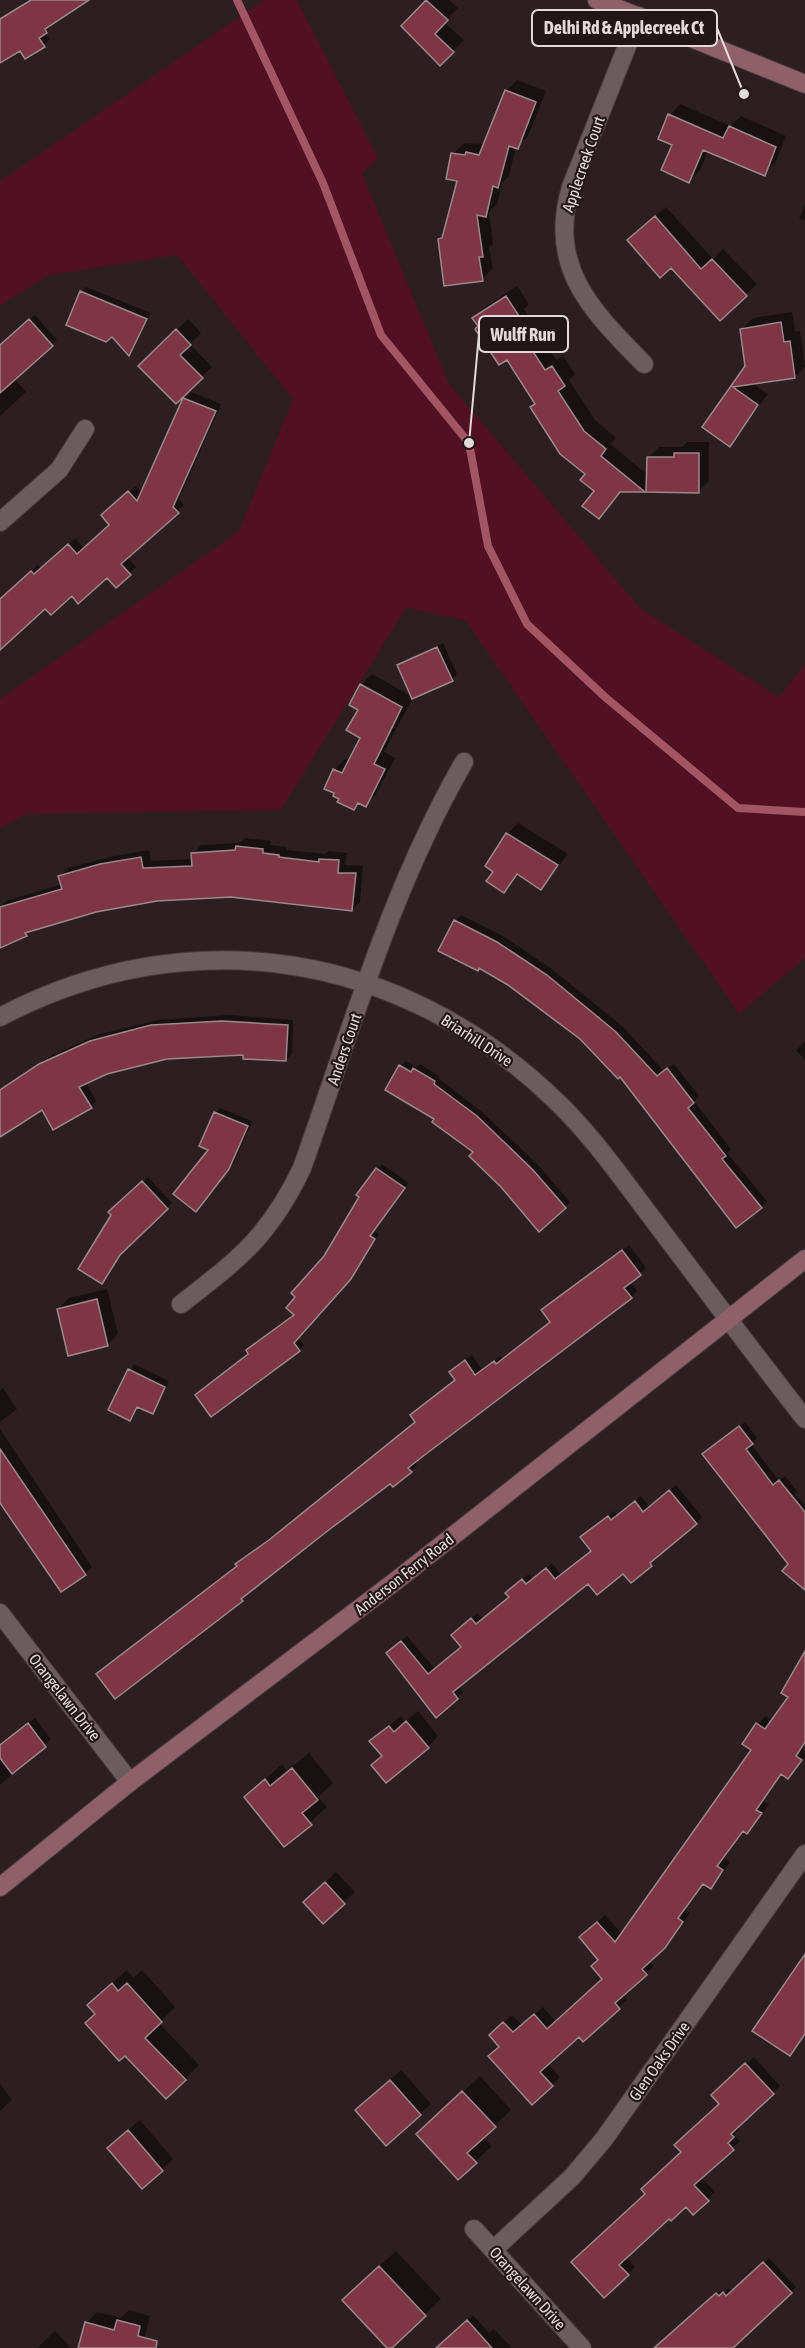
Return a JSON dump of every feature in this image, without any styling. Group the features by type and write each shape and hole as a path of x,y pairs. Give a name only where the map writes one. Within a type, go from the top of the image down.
{"street":[{"path":"597,0 805,84"},
{"name":"Applecreek Court","path":"639,16 571,187 562,230 565,252 576,283 598,317 644,364"},
{"path":"0,522 59,470 85,429"},
{"name":"Anders Court","path":"181,1305 242,1257 266,1230 286,1201 302,1168 409,867 434,813 464,762"},
{"name":"Briarhill Drive","path":"0,1017 35,999 78,982 135,967 193,960 252,961 298,966 368,983 443,1017 483,1041 521,1070 556,1101 596,1145 805,1419"},
{"name":"Anderson Ferry Road","path":"0,1887 130,1782 393,1583 727,1318 805,1259"},
{"name":"Orangelawn Drive","path":"0,1613 130,1782"},
{"name":"Glen Oaks Drive","path":"493,2250 572,2177 604,2139 805,1854"},
{"name":"Orangelawn Drive","path":"474,2229 582,2348"}],"shaded area":[{"path":"264,0 297,0 378,158 362,173 449,384 641,609 779,697 805,664 805,958 739,1014 465,620 406,608 281,810 26,814 0,828 0,699 239,531 293,399 177,255 49,275 0,306 0,181"}],"building":[{"path":"31,0 89,0 45,29 47,33 39,38 45,47 25,59 20,51 0,63 0,19"},
{"path":"426,0 448,20 435,34 454,52 440,66 401,26"},
{"path":"505,90 536,102 518,149 509,146 498,188 493,186 486,217 477,215 483,257 479,257 483,281 444,286 438,239 442,238 457,181 446,179 451,153 465,155 466,152 479,155"},
{"path":"668,114 723,138 729,126 776,147 765,176 703,150 689,183 661,170 672,145 658,139"},
{"path":"655,216 701,269 712,259 747,296 720,321 671,268 660,278 627,240"},
{"path":"80,291 147,319 129,356 112,337 106,342 66,325"},
{"path":"506,296 519,316 513,321 545,370 552,366 565,386 558,391 584,431 606,449 601,456 645,492 620,492 599,519 582,506 594,491 580,480 585,474 560,454 530,407 535,404 507,360 499,365 475,329 478,326 472,318"},
{"path":"29,319 53,346 0,393 0,345"},
{"path":"781,322 784,342 790,341 795,378 733,387 758,405 730,447 702,427 745,366 740,329"},
{"path":"176,329 191,345 180,355 203,378 176,404 138,366"},
{"path":"183,398 216,411 173,507 179,513 121,564 131,575 116,588 107,578 78,604 72,596 51,615 45,609 0,650 0,599 31,571 34,574 68,544 77,554 109,525 101,515 128,491 137,501"},
{"path":"674,453 699,453 699,493 646,492 647,457 674,457"},
{"path":"437,647 453,681 412,699 397,665"},
{"path":"360,684 402,707 374,764 385,769 366,807 358,803 354,810 337,802 339,799 333,796 334,793 324,789 333,769 342,773 360,738 346,730 358,710 349,705"},
{"path":"506,833 558,865 541,890 517,874 504,893 486,881 493,872 485,866"},
{"path":"236,846 263,849 263,853 279,855 279,857 319,862 319,859 339,860 338,873 356,873 352,911 231,897 157,901 96,912 25,933 27,936 0,948 0,907 62,889 58,876 100,864 141,857 143,868 192,866 191,853 235,850"},
{"path":"454,920 497,942 547,975 616,1032 657,1076 667,1068 694,1103 688,1108 726,1156 722,1159 762,1208 736,1228 620,1077 618,1079 580,1039 508,985 479,968 478,971 438,951"},
{"path":"222,1021 288,1025 286,1061 243,1059 243,1055 167,1059 107,1074 79,1087 92,1108 53,1130 42,1110 0,1137 0,1090 39,1064 90,1041 151,1025"},
{"path":"399,1065 411,1072 413,1068 435,1081 434,1084 477,1116 533,1170 566,1208 539,1232 501,1187 469,1156 473,1152 432,1122 434,1119 385,1090"},
{"path":"214,1112 248,1126 229,1169 196,1212 173,1194 208,1150 199,1146"},
{"path":"376,1168 405,1188 370,1236 375,1239 351,1279 294,1343 300,1351 211,1417 195,1395 248,1354 246,1350 294,1315 286,1308 295,1297 291,1293 324,1256 359,1197 356,1195"},
{"path":"142,1181 168,1209 120,1255 102,1284 78,1269 111,1215 108,1212"},
{"path":"622,1250 641,1275 624,1288 632,1298 422,1457 408,1468 412,1472 393,1487 390,1484 330,1529 241,1599 243,1601 115,1699 96,1674 237,1566 235,1564 269,1540 415,1422 410,1415 455,1380 449,1372 465,1360 475,1375 494,1361 496,1364 550,1322 541,1310"},
{"path":"97,1299 108,1346 68,1356 57,1309"},
{"path":"128,1369 165,1387 153,1414 137,1407 130,1421 108,1410"},
{"path":"739,1426 753,1444 746,1449 773,1485 779,1480 805,1512 805,1590 782,1571 788,1564 702,1454"},
{"path":"0,1449 86,1575 61,1592 0,1503"},
{"path":"669,1490 697,1524 650,1563 652,1566 631,1583 623,1574 597,1595 588,1584 453,1692 458,1699 436,1718 386,1653 401,1641 428,1674 461,1647 451,1635 471,1618 476,1624 509,1597 505,1593 522,1579 526,1584 546,1568 555,1579 591,1551 580,1537 608,1516 611,1520 635,1501 643,1512"},
{"path":"805,1651 805,1742 796,1756 802,1760 788,1779 781,1774 756,1810 762,1813 747,1834 743,1831 717,1866 723,1870 711,1889 703,1884 678,1918 683,1922 665,1948 642,1969 647,1975 615,2003 620,2009 583,2042 579,2037 540,2072 553,2086 532,2105 488,2056 499,2047 489,2035 503,2022 513,2032 534,2014 547,2029 602,1979 591,1966 598,1960 579,1937 597,1922 615,1942 751,1750 742,1744 756,1723 765,1729 788,1697 781,1693"},
{"path":"406,1721 429,1748 386,1783 371,1765 382,1756 369,1741 389,1726 394,1732"},
{"path":"28,1723 46,1747 12,1774 0,1758 0,1745"},
{"path":"292,1768 318,1800 302,1813 312,1825 284,1847 244,1797 265,1779 270,1786"},
{"path":"325,1882 345,1904 323,1924 303,1902"},
{"path":"805,1954 805,2034 790,2056 752,2031"},
{"path":"112,1983 118,1991 127,1983 162,2022 145,2038 186,2080 166,2099 125,2056 119,2061 85,2023 95,2014 87,2005"},
{"path":"745,2063 774,2094 731,2134 734,2137 728,2143 734,2150 694,2185 709,2201 693,2215 686,2207 671,2221 669,2219 619,2265 629,2275 604,2298 571,2262 645,2194 641,2189 681,2152 674,2145 719,2104 711,2095"},
{"path":"390,2080 421,2115 386,2146 355,2110"},
{"path":"462,2091 496,2127 467,2153 477,2163 458,2180 416,2134"},
{"path":"128,2130 163,2171 142,2189 107,2148"},
{"path":"763,2262 792,2293 733,2348 654,2348 716,2293 719,2296 723,2292 726,2296"},
{"path":"379,2266 426,2316 392,2348 387,2348 342,2300"},
{"path":"117,2320 140,2326 138,2336 157,2341 156,2348 78,2348 85,2322 114,2330"},
{"path":"467,2320 492,2348 436,2348"}],"waterway":[{"path":"237,0 323,183 381,335 469,443 488,546 527,624 605,697 738,808 805,812"}],"place":[{"name":"Delhi Rd & Applecreek Ct","path":"744,94"},
{"name":"Wulff Run","path":"469,443"}]}
